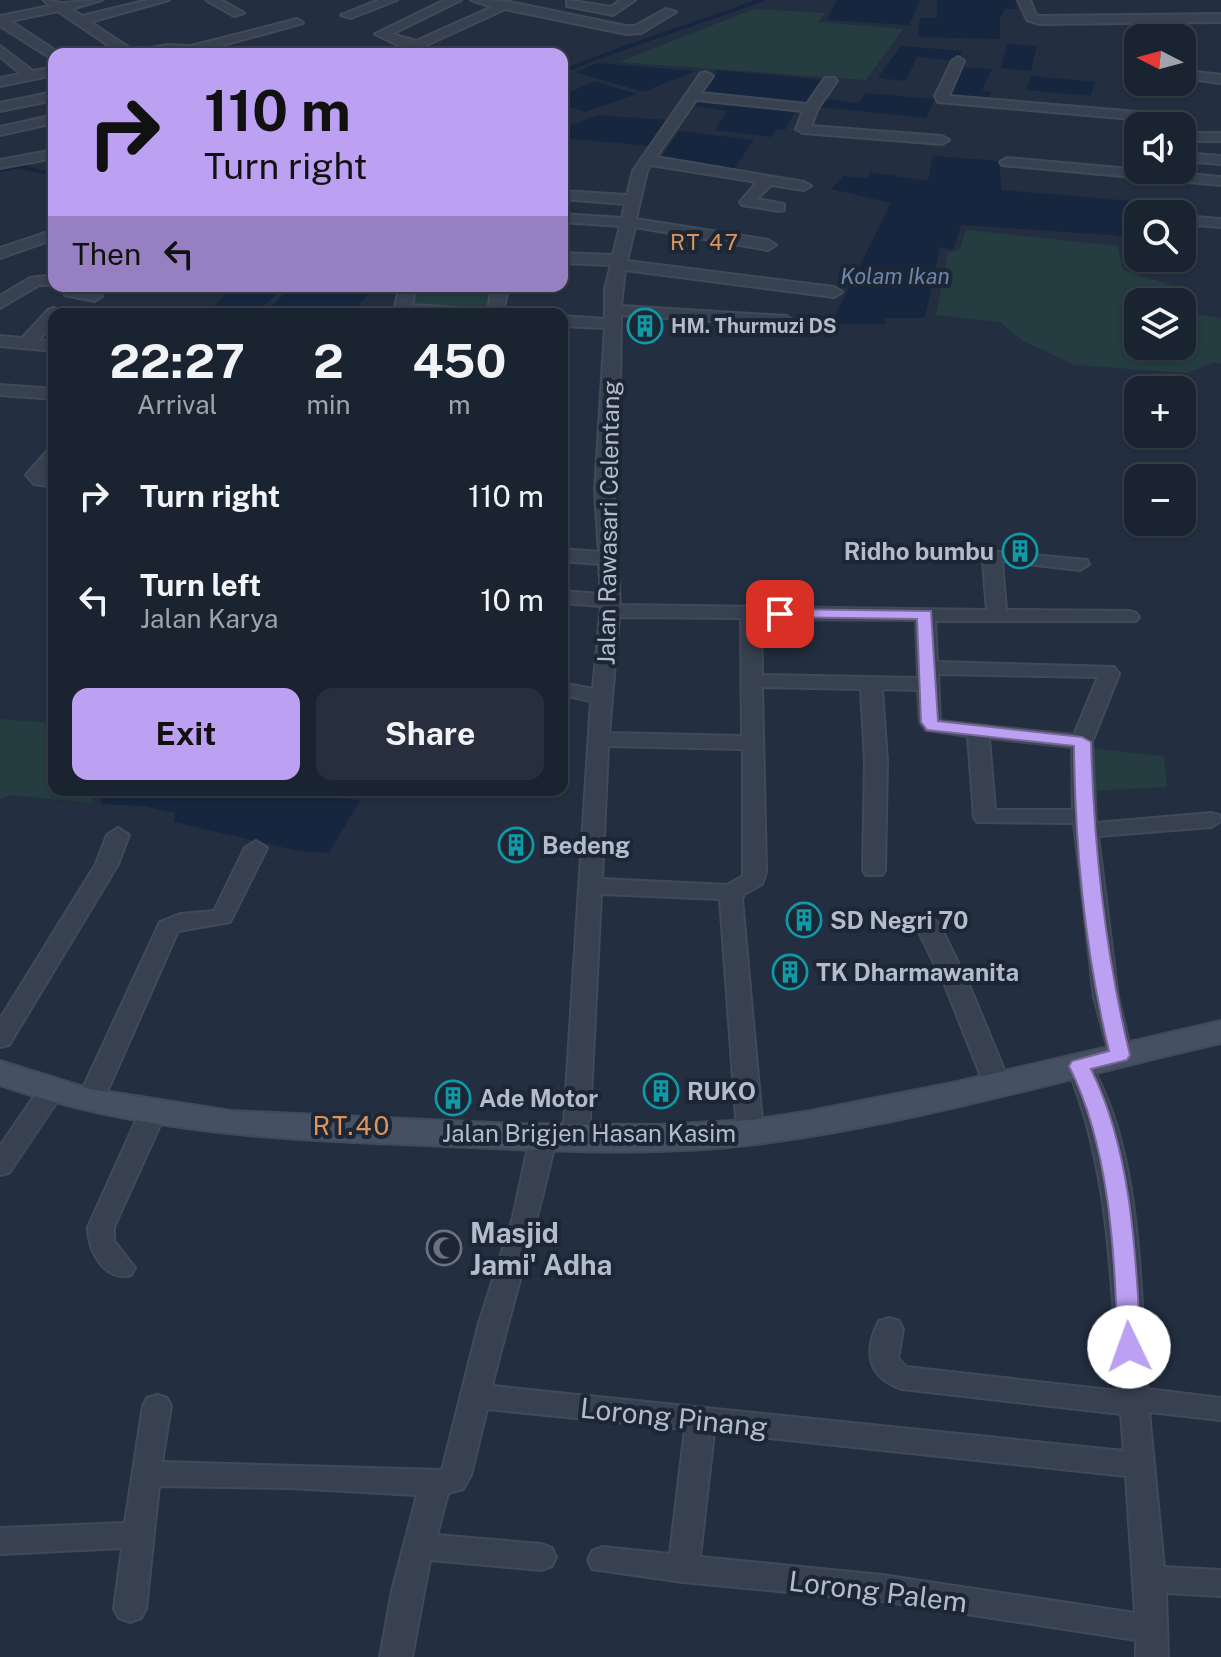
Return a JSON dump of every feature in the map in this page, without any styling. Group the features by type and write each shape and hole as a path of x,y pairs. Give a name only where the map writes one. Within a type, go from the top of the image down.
{"street":[{"path":"4,19 55,4 96,0"},
{"path":"81,20 163,0"},
{"path":"212,0 238,13"},
{"path":"347,15 391,0"},
{"path":"455,0 381,34 418,45 500,3"},
{"path":"477,0 632,30 670,12"},
{"path":"554,0 611,11 629,0"},
{"path":"1024,0 1031,17 1039,20 1221,18"},
{"path":"55,4 121,48"},
{"path":"0,8 4,19 17,32 48,52"},
{"path":"200,48 297,23"},
{"path":"0,35 17,32"},
{"path":"0,50 32,42"},
{"path":"0,50 31,76"},
{"path":"958,61 943,99 1124,119"},
{"path":"0,67 17,64"},
{"path":"0,82 48,72"},
{"name":"Jalan Rawasari Celentang","path":"560,1138 590,886 598,739 611,606 604,491 612,385 611,317 618,262 633,200 647,160 706,76"},
{"path":"1196,76 1221,79"},
{"path":"830,81 811,108 803,129 942,140"},
{"path":"693,96 811,108"},
{"path":"0,107 48,97"},
{"path":"0,131 48,120"},
{"path":"27,125 48,146"},
{"path":"1196,129 1221,137"},
{"path":"0,145 16,161"},
{"path":"0,164 48,153"},
{"path":"1196,158 1221,160"},
{"path":"647,160 804,186"},
{"path":"1007,162 1124,170"},
{"path":"1196,177 1221,181"},
{"path":"767,180 747,202 779,207"},
{"path":"568,195 633,200"},
{"path":"568,218 629,222 768,245"},
{"path":"1196,221 1221,223"},
{"path":"0,253 48,236"},
{"path":"568,258 618,262 834,292"},
{"path":"0,303 38,280 48,280"},
{"path":"71,292 94,296"},
{"path":"496,308 499,293"},
{"path":"568,321 611,317 786,321"},
{"path":"26,344 48,320"},
{"path":"0,341 48,346"},
{"path":"0,390 48,394"},
{"path":"48,461 35,475 48,481"},
{"path":"997,615 992,562 995,555 1080,564"},
{"path":"568,556 610,559"},
{"path":"568,598 611,606 751,614 1129,617"},
{"path":"590,886 732,892 755,877 751,614"},
{"path":"925,614 931,724 1082,742"},
{"path":"753,681 871,684 928,676 1107,671 1109,674 1082,742 1085,823 1106,997 1120,1055"},
{"path":"871,684 876,761 874,870"},
{"path":"568,690 603,697"},
{"path":"978,732 985,817 1085,823 1211,820"},
{"path":"598,739 753,743"},
{"path":"0,1039 107,864 118,835"},
{"path":"90,1101 168,927 180,921 222,917 256,848"},
{"path":"732,892 750,1132"},
{"path":"928,926 957,985 997,1084"},
{"name":"Jalan Brigjen Hasan Kasim","path":"0,1073 90,1101 153,1112 293,1128 560,1138 750,1132 906,1105 1221,1032"},
{"path":"1079,1066 1095,1098 1107,1139 1126,1265 1152,1643"},
{"path":"0,1166 51,1091"},
{"path":"121,1268 101,1243 101,1227 153,1112"},
{"path":"145,1474 291,1476 435,1484 452,1480 456,1475 507,1270 560,1138"},
{"path":"889,1329 883,1348 884,1359 890,1372 902,1378 1221,1409"},
{"name":"Lorong Pinang","path":"475,1396 1139,1465"},
{"path":"130,1609 145,1474 157,1406"},
{"path":"683,1569 701,1420"},
{"path":"396,1657 399,1629 435,1484"},
{"path":"0,1541 138,1535"},
{"path":"418,1546 541,1557"},
{"name":"Lorong Palem","path":"603,1560 882,1588 1152,1643"},
{"path":"1150,1579 1221,1583"}],"green space":[{"path":"754,9 825,13 818,22 903,29 866,80 619,62"},
{"path":"966,230 1118,246 1124,272 1174,288 1124,288 1124,360 1196,360 1196,314 1221,318 1221,364 1215,362 1187,373 1075,365 1023,341 1000,322 936,315 948,253 960,249"},
{"path":"412,292 491,292 488,308 408,307"},
{"path":"0,719 48,723 48,796 95,796 91,803 10,795 0,799"},
{"path":"1091,748 1164,756 1167,787 1091,791"}],"water":[{"path":"837,0 920,0 909,25 827,20"},
{"path":"937,0 1015,0 1017,9 1005,9 1000,19 1000,39 918,37 920,18 937,18"},
{"path":"1007,44 1037,46 1031,71 1001,68"},
{"path":"901,46 962,51 958,61 917,57 906,81 878,78"},
{"path":"597,63 695,71 643,92 576,72"},
{"path":"958,67 992,69 982,90 992,92 988,99 946,96"},
{"path":"718,70 825,80 813,104 703,94"},
{"path":"1031,76 1095,82 1091,96 1026,90"},
{"path":"594,81 637,94 585,112 568,106 568,93"},
{"path":"865,93 935,99 926,118 819,107 823,99 859,103"},
{"path":"697,101 796,110 785,130 777,129 771,137 715,130 727,111 694,106"},
{"path":"597,115 666,120 650,146 568,139 568,127"},
{"path":"679,131 754,140 734,169 661,158"},
{"name":"Kolam Ikan","path":"933,156 999,161 1002,190 1124,200 1124,236 961,225 953,250 940,247 925,318 884,318 885,324 831,324 891,203 831,189 843,176 867,178 870,172 928,181"},
{"path":"228,292 278,292 261,308 212,308"},
{"path":"286,292 368,294 356,308 270,308"},
{"path":"103,796 304,796 360,800 329,853 299,851 174,822 175,813 144,806 100,804"}],"waterway":[{"path":"568,70 761,0"},
{"path":"0,170 20,166 48,173"},
{"path":"22,241 48,231"}],"place":[{"name":"HM. Thurmuzi DS","path":"645,326"},
{"name":"Ridho bumbu","path":"1020,551"},
{"name":"Bedeng","path":"516,845"},
{"name":"SD Negri 70","path":"804,920"},
{"name":"TK Dharmawanita","path":"790,972"},
{"name":"RUKO","path":"661,1091"},
{"name":"Ade Motor","path":"453,1098"},
{"name":"Masjid Jami' Adha","path":"444,1248"}],"district":[{"name":"RT 47","path":"705,242"},
{"name":"RT.40","path":"352,1125"}],"route":[{"path":"780,614 925,614 930,722 933,726 1082,742 1084,816 1108,1012 1120,1055 1079,1066 1095,1098 1107,1139 1126,1265 1129,1347"}]}
